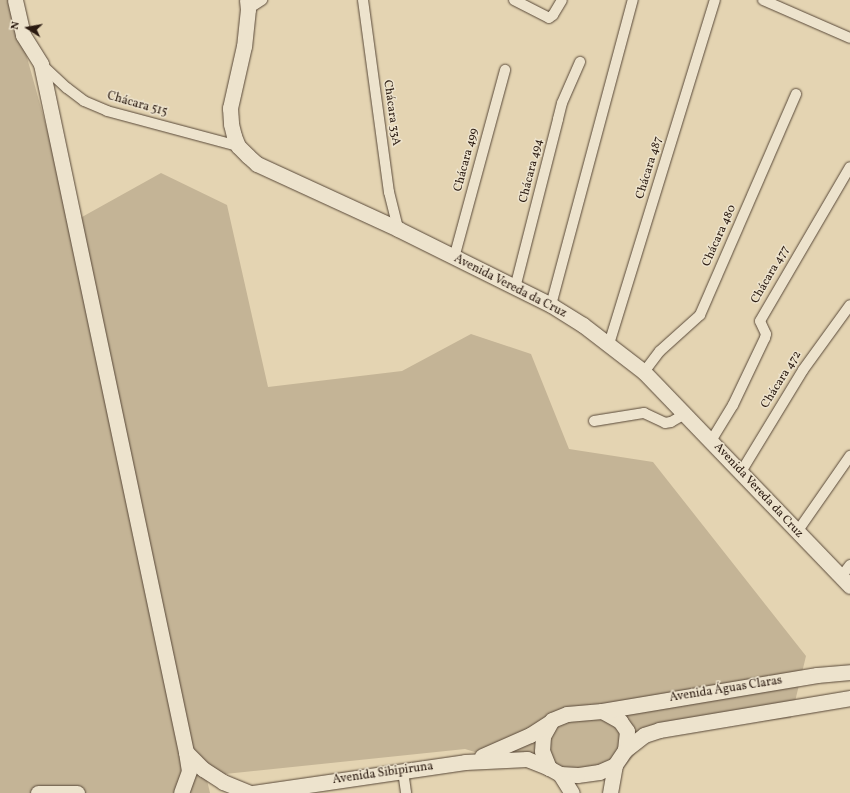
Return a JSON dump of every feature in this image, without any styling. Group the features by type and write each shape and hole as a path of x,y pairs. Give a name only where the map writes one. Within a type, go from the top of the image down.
{"street":[{"path":"15,0 23,35 41,64 186,752 189,771 181,793"},
{"path":"247,4 262,0"},
{"name":"Chácara 33A","path":"363,0 389,192 398,229"},
{"path":"514,0 549,18 553,15 562,0"},
{"path":"551,305 633,0"},
{"name":"Chácara 487","path":"609,344 715,0"},
{"path":"764,0 850,38"},
{"name":"Avenida Vereda da Cruz","path":"247,4 244,46 230,108 231,124 238,146 257,164 398,229 551,305 583,325 644,372 797,532 847,576"},
{"name":"Chácara 494","path":"515,288 562,103 580,62"},
{"name":"Chácara 515","path":"41,64 67,88 84,101 107,111 238,146"},
{"name":"Chácara 499","path":"454,258 504,70"},
{"name":"Chácara 480","path":"644,372 660,351 700,315 796,94"},
{"name":"Chácara 477","path":"711,441 736,398 765,338 766,334 760,321 850,167"},
{"name":"Chácara 472","path":"741,472 803,370 850,305"},
{"path":"594,421 644,413 665,423 671,422 685,414"},
{"path":"797,532 850,456"},
{"name":"Avenida Águas Claras","path":"602,710 816,675 850,672"},
{"path":"610,793 616,765 625,750 644,735 659,730 850,698"},
{"path":"572,793 554,771 542,751 543,736 552,720 567,714 602,710 620,721 625,727 627,736 625,750"},
{"name":"Avenida Sibipiruna","path":"465,762 504,748 530,735 552,720"},
{"path":"186,752 203,769 216,777 250,793"},
{"name":"Avenida Sibipiruna","path":"253,793 465,762 527,759 554,771"},
{"path":"554,771 577,775 599,772 616,765"},
{"path":"403,771 406,793"},
{"path":"38,793 77,793"}],"shaded area":[{"path":"0,0 16,0 26,54 73,222 161,173 227,205 268,387 402,371 471,334 531,354 569,449 653,462 806,656 791,718 652,733 623,769 566,780 465,749 206,776 210,793 0,793"}]}
